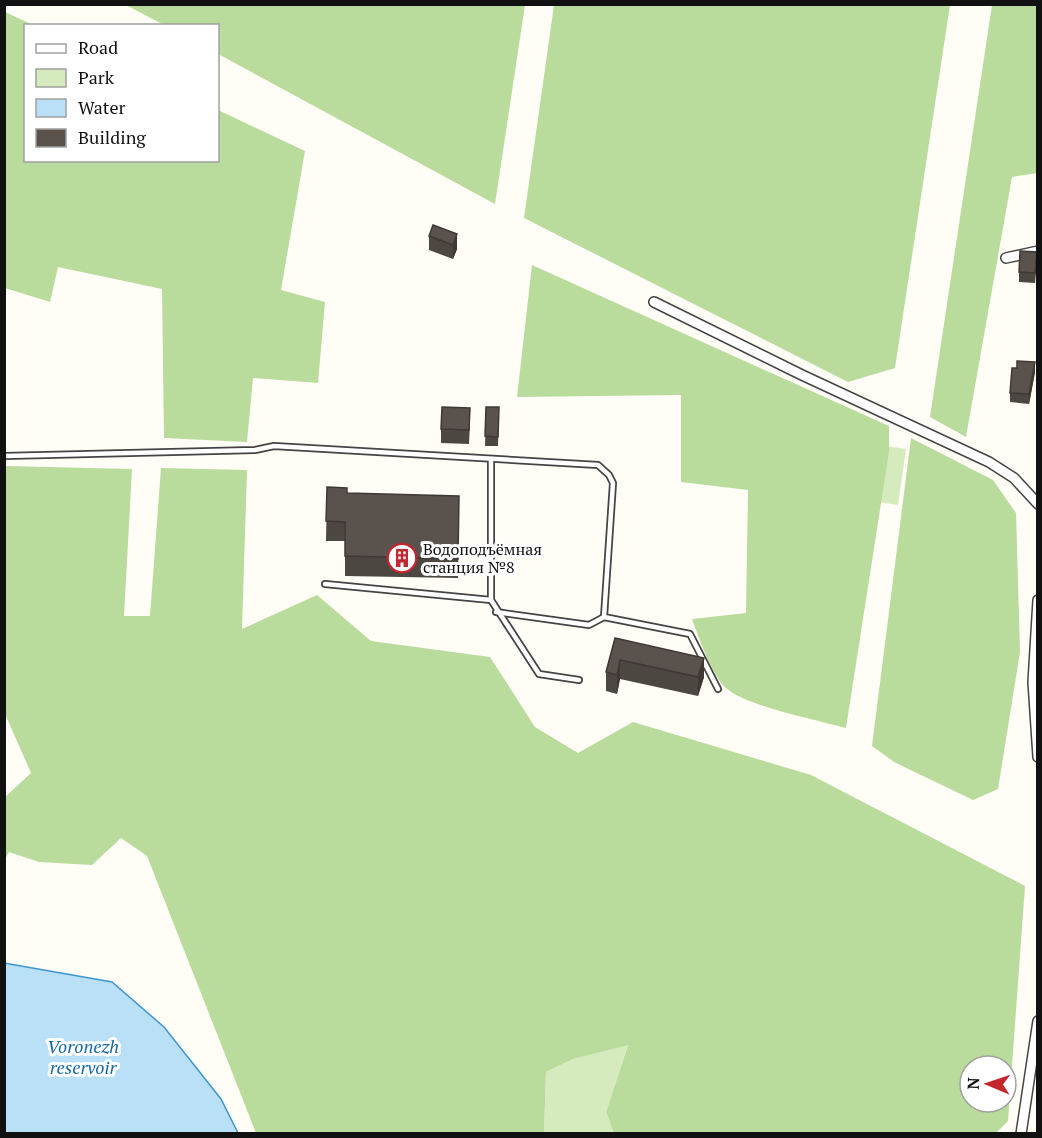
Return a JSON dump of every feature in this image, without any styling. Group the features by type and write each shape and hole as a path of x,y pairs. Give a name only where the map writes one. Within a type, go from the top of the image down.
{"street":[{"path":"1006,258 1038,251"},
{"path":"654,302 802,375 989,462 1014,478 1038,504"},
{"path":"1037,756 1035,682 1038,600"},
{"path":"1021,1134 1033,1077 1038,1021"}],"lane":[{"path":"4,456 255,450 274,446 598,465 609,475 613,483 604,617"},
{"path":"491,459 491,600 496,612 539,674 579,680"},
{"path":"325,584 491,600"},
{"path":"496,612 589,625 604,617 690,634 718,689"}],"green space":[{"path":"126,5 525,5 495,204 219,55 219,24 162,24"},
{"path":"554,5 950,5 895,368 848,382 524,218"},
{"path":"992,5 1037,5 1037,173 1012,177 966,437 930,417"},
{"path":"5,12 31,24 24,24 24,162 219,162 219,110 305,151 281,290 325,302 318,383 253,378 247,442 164,438 162,289 58,267 50,302 5,288"},
{"path":"532,265 889,426 889,452 846,728 767,707 737,695 722,684 711,666 692,619 746,613 748,490 681,482 681,395 517,397"},
{"path":"911,438 993,480 1016,513 1020,652 998,789 973,800 894,762 872,746"},
{"path":"878,445 906,449 898,505 871,501"},
{"path":"5,466 132,469 124,616 150,616 161,468 247,470 242,629 317,595 371,641 490,657 535,727 578,753 633,722 811,775 1025,886 1013,1054 958,1054 958,1114 1009,1114 1008,1121 995,1134 614,1133 606,1112 628,1045 573,1059 546,1072 544,1133 256,1133 147,856 121,838 92,865 39,862 9,852 5,859 5,797 31,773 5,714"},
{"path":"628,1044 606,1112 614,1133 544,1134 546,1072 573,1059"}],"water":[{"name":"Voronezh reservoir","path":"4,963 112,982 164,1027 221,1099 238,1133 5,1133"}],"building":[{"path":"433,225 457,234 453,245 429,236"},
{"path":"1020,251 1037,252 1035,273 1019,272"},
{"path":"1017,361 1035,362 1029,394 1010,393 1012,368 1017,368"},
{"path":"442,407 470,408 469,430 441,429"},
{"path":"486,407 499,407 498,437 485,436"},
{"name":"Водоподъёмная станция №8","path":"327,487 347,488 347,493 459,496 458,559 345,556 345,522 326,521"},
{"path":"615,638 704,658 698,677 620,660 617,675 606,672"}],"place":[{"name":"Водоподъёмная станция №8","path":"402,558"}]}
